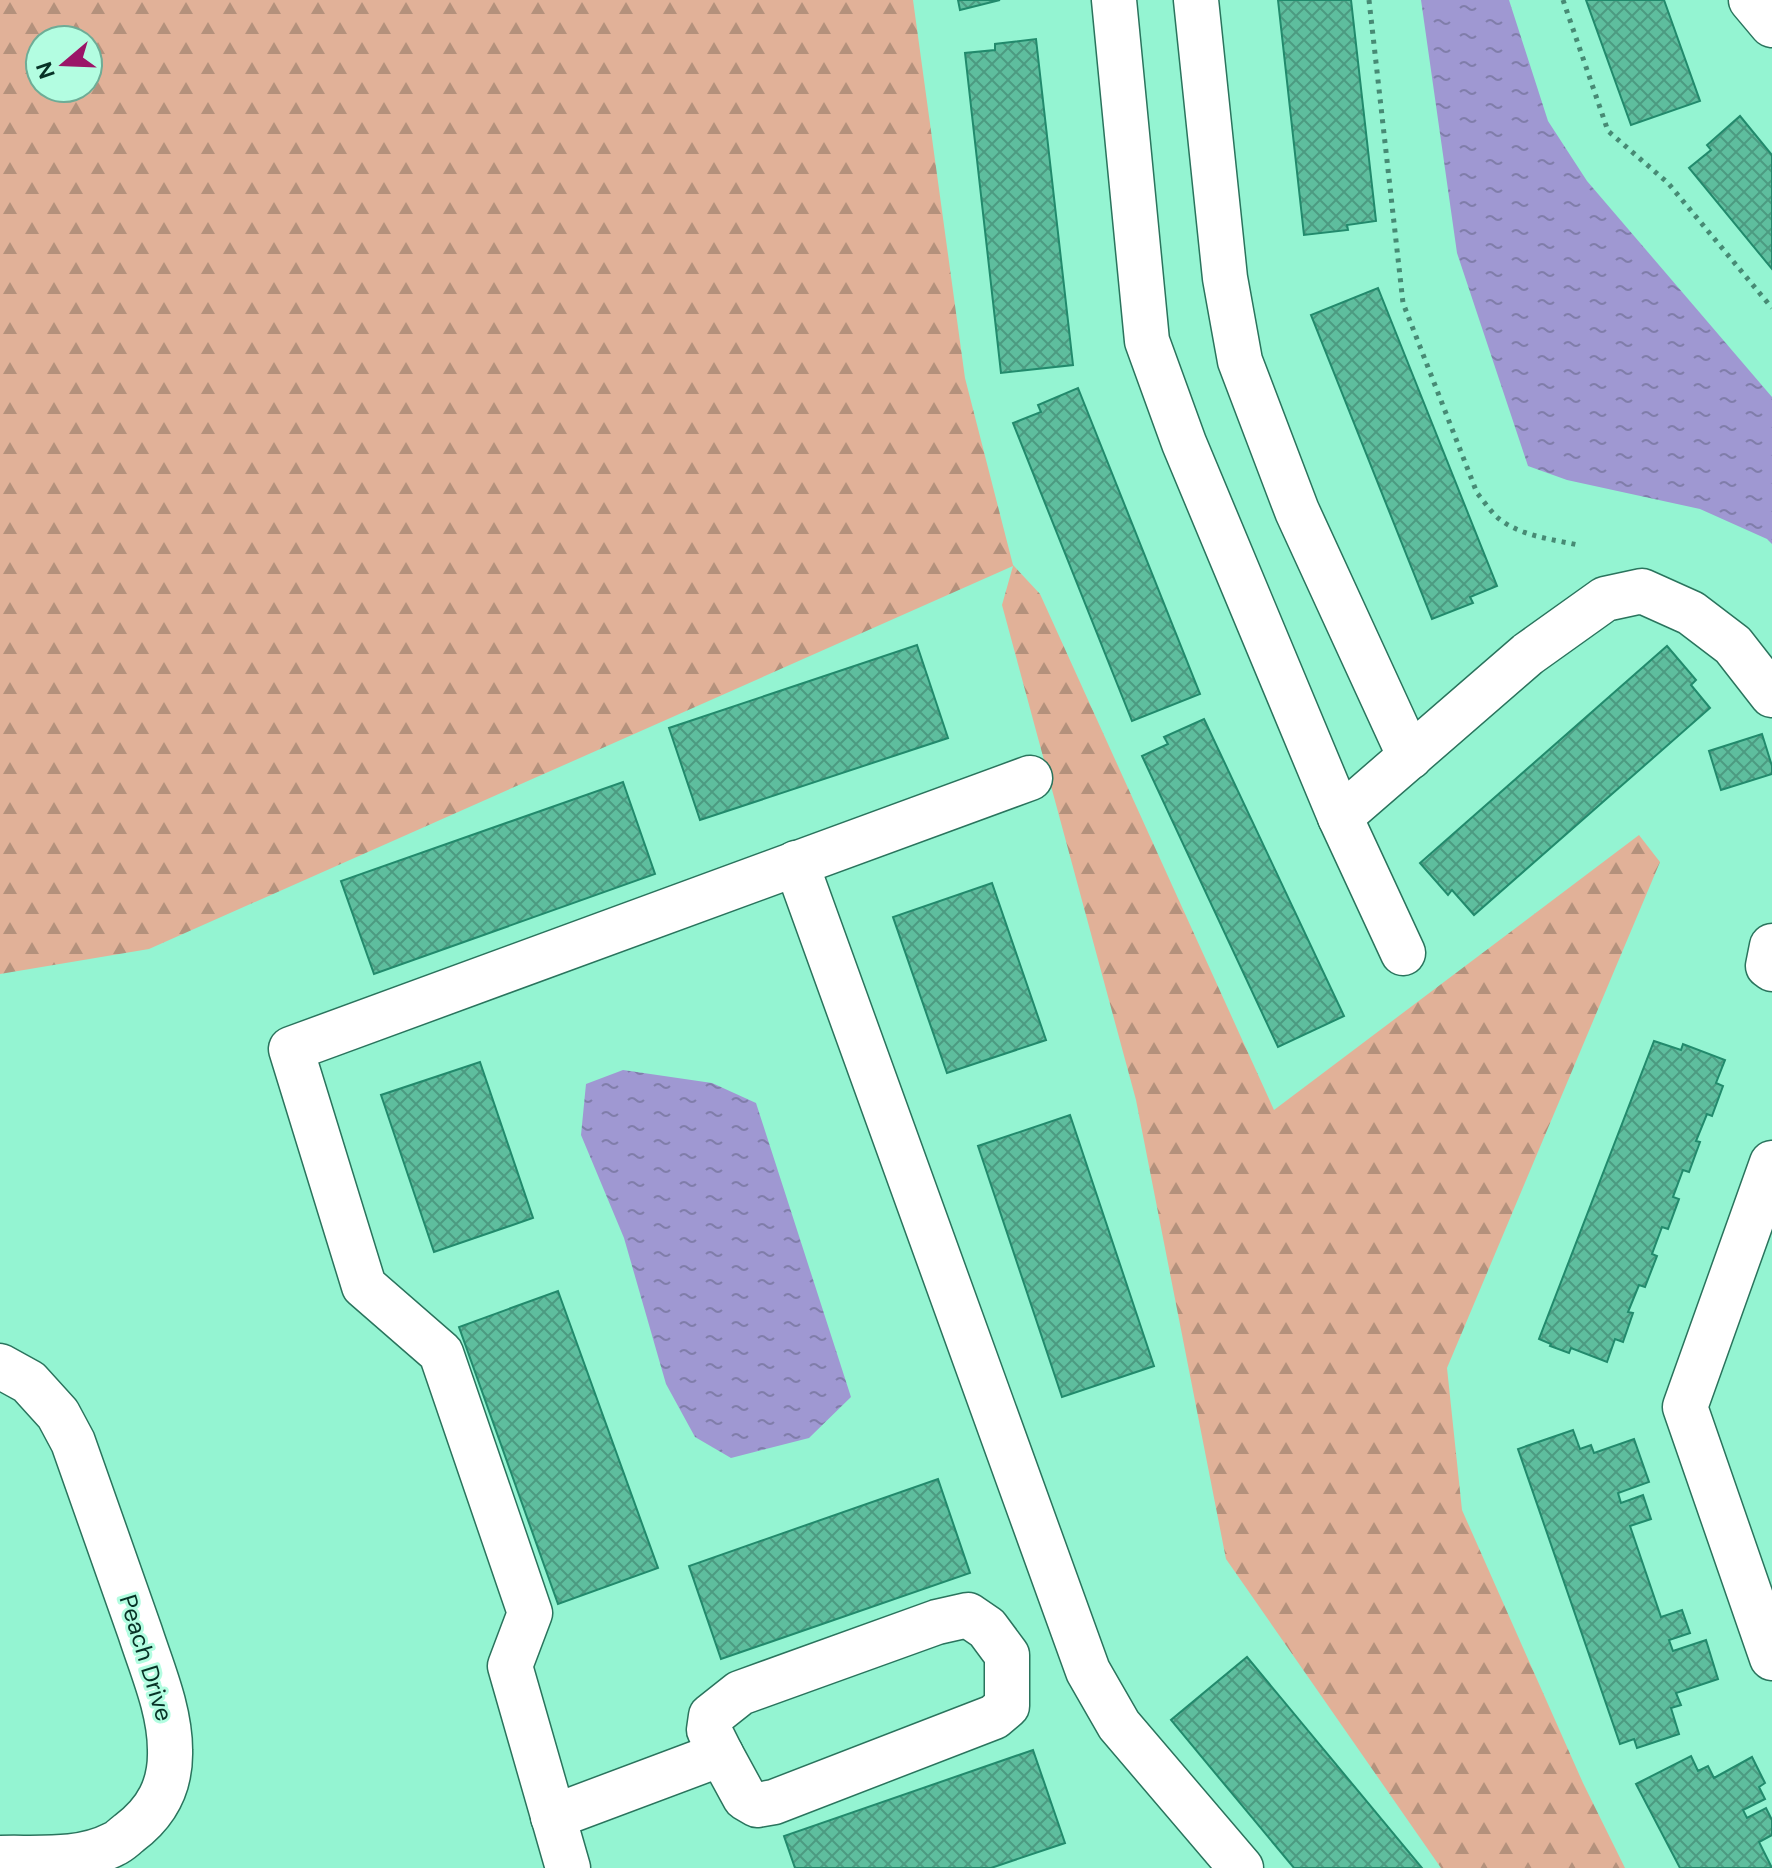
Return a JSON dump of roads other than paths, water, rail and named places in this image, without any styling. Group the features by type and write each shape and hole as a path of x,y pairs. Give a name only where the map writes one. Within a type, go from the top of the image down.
{"street":[{"path":"1114,0 1147,341 1184,443 1340,817 1403,953"},
{"path":"1196,0 1225,278 1240,361 1297,511 1410,757"},
{"path":"1751,0 1772,25"},
{"path":"1340,817 1528,654 1605,599 1642,591 1691,613 1733,645 1772,695"},
{"path":"568,1868 510,1666 530,1613 441,1353 364,1286 291,1049 1030,778"},
{"path":"796,863 1088,1671 1119,1725 1241,1868"},
{"path":"1772,946 1768,966 1772,969"},
{"path":"1772,1163 1685,1407 1772,1658"},
{"name":"Peach Drive","path":"0,1366 29,1382 58,1414 73,1442 153,1671 168,1726 171,1752 160,1799 146,1820 114,1844 67,1857 0,1858"},
{"path":"968,1615 987,1628 1007,1655 1007,1706 994,1717 774,1802 757,1805 745,1798 709,1730 711,1716 740,1693 937,1622 968,1615"},
{"path":"1007,1655 1073,1629"},
{"path":"553,1817 721,1754"}],"water":[{"path":"1421,0 1509,0 1548,121 1587,181 1772,397 1772,544 1700,509 1567,480 1528,466 1457,253"},
{"path":"623,1070 712,1083 756,1103 851,1397 809,1438 731,1458 695,1437 666,1384 624,1238 581,1135 586,1084"}]}
